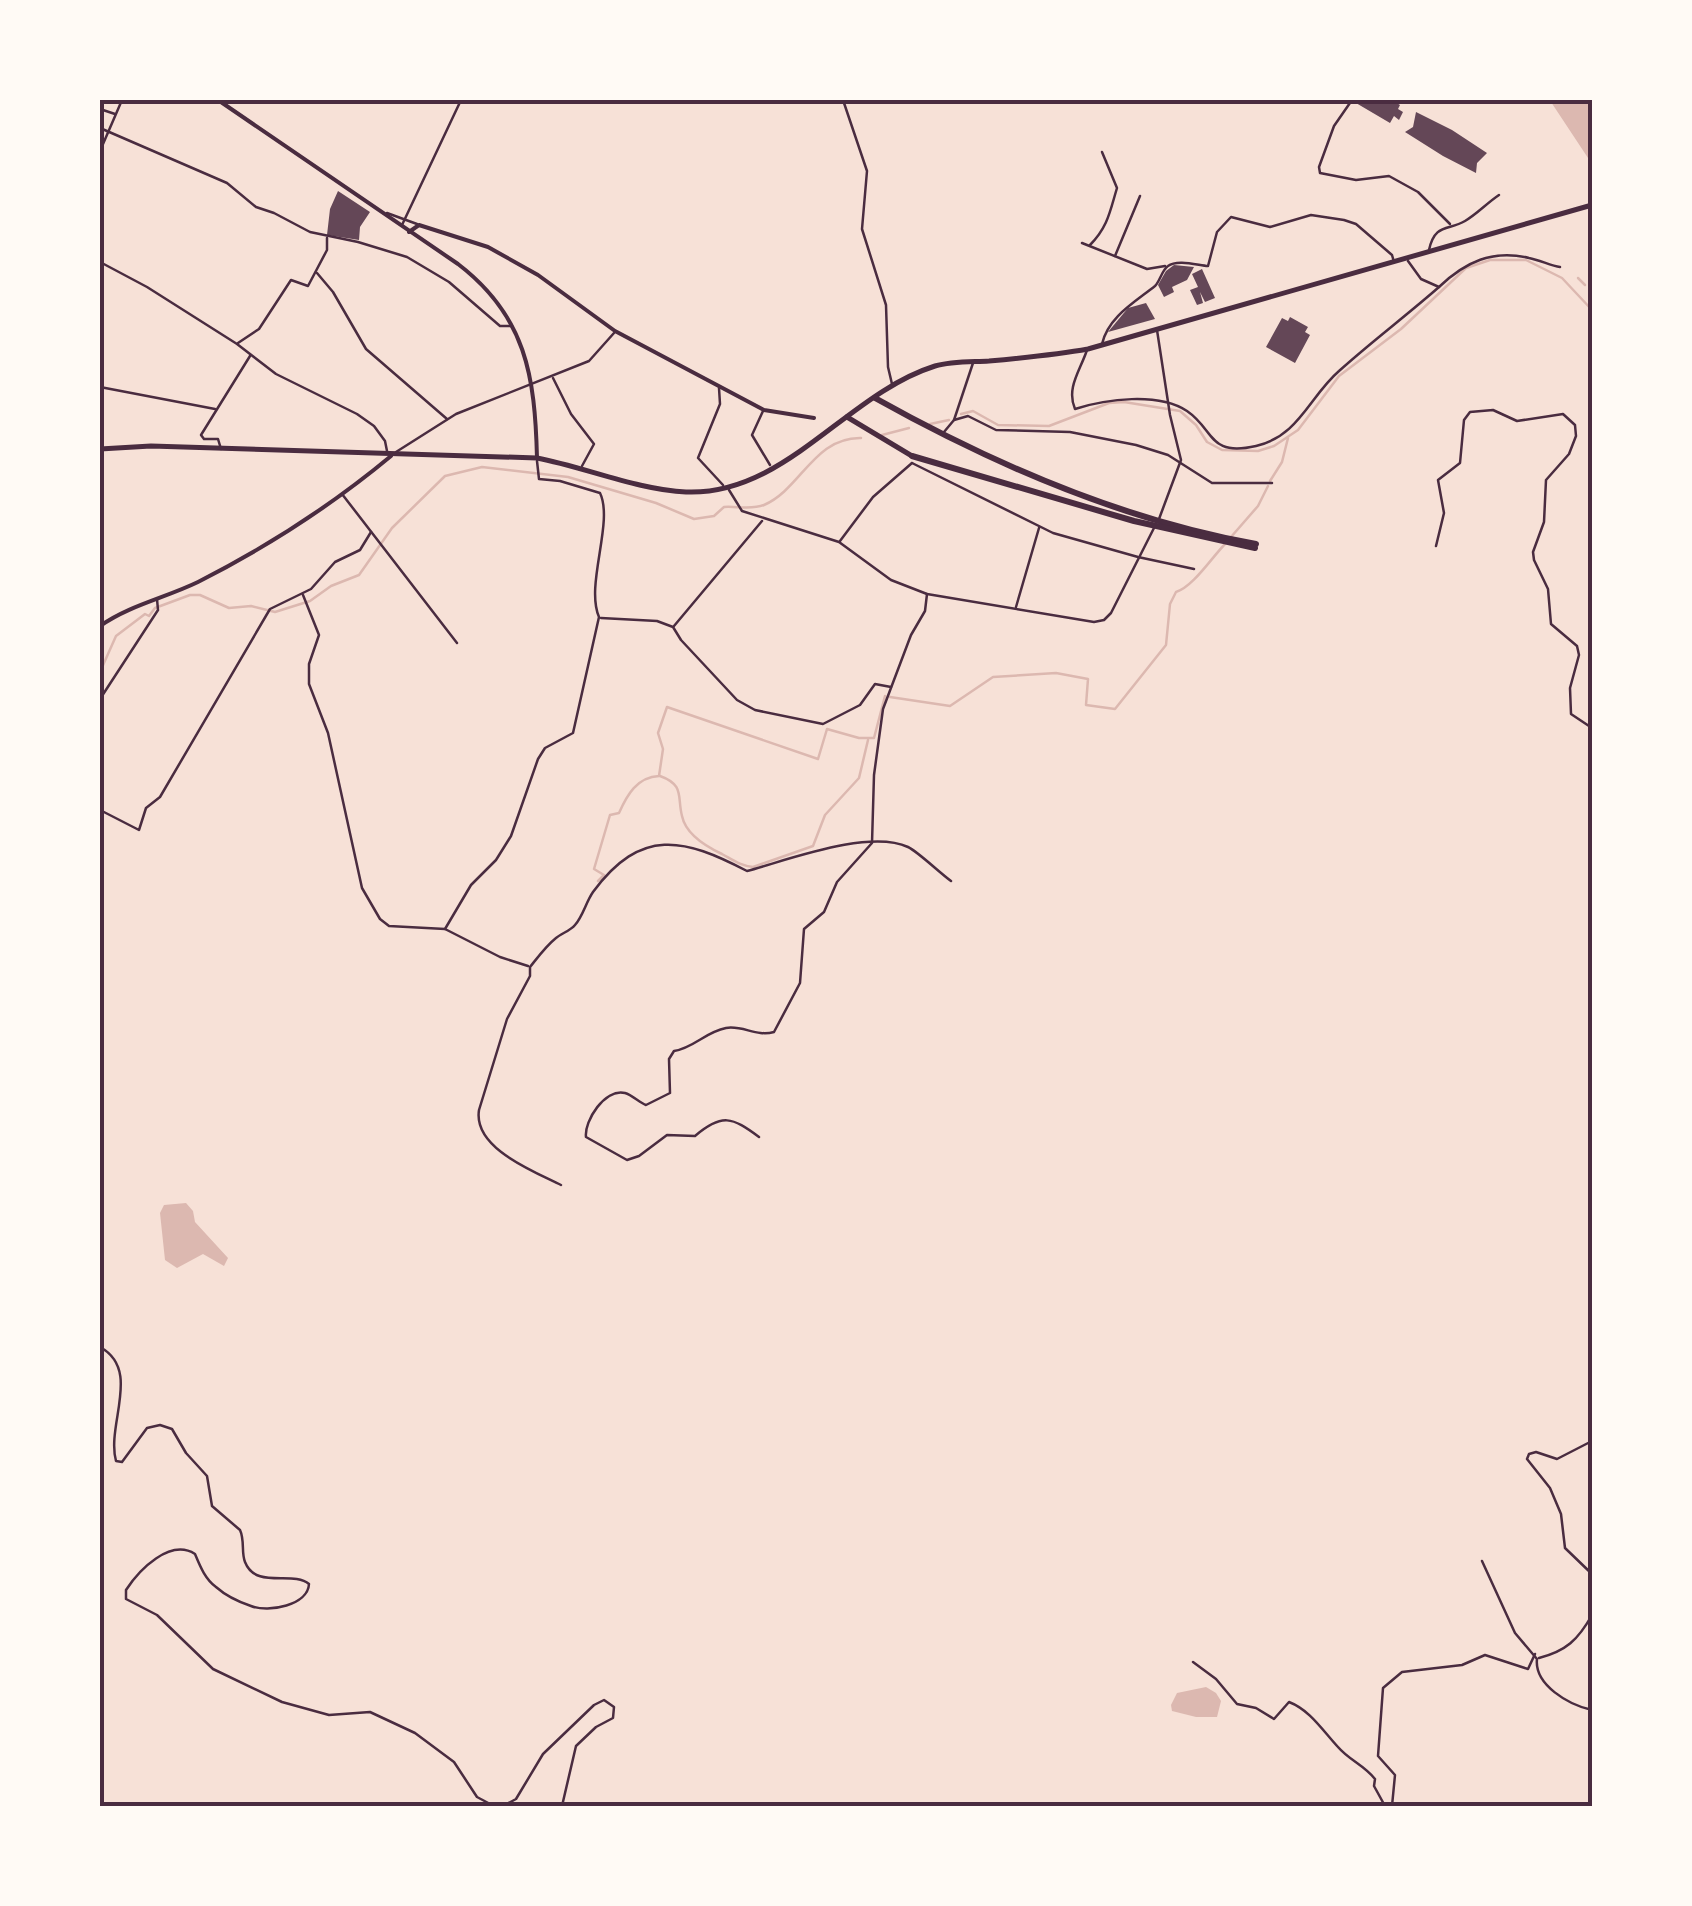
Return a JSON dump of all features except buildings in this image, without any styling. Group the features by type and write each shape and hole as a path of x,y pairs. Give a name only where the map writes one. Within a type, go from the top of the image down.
{"highway":[{"path":"100,449 130,445 537,458 667,490 726,488 773,468 892,387 938,365 1102,345 1592,205"},
{"path":"875,398 932,430 1054,484 1194,534"},
{"path":"848,416 912,460 1194,534 1256,546"}],"street":[{"path":"100,151 122,100"},
{"path":"218,100 483,285 514,326 521,342 530,383 540,479 600,493 604,502 593,604 599,618 573,733 545,748 510,836 496,860 471,885 446,928"},
{"path":"401,226 461,100"},
{"path":"843,100 867,171 862,230 886,306 892,387"},
{"path":"1352,100 1334,126 1320,174 1356,180 1389,176 1418,192 1450,224"},
{"path":"100,108 116,114"},
{"path":"100,128 201,170 228,184 256,207 327,238 358,242 407,257 449,282 500,326 514,326"},
{"path":"1090,245 1114,211 1112,202 1117,188 1102,152"},
{"path":"1428,254 1429,244 1450,224 1464,222 1499,195"},
{"path":"1114,257 1140,196"},
{"path":"372,207 488,246 538,274 615,332 719,387 764,410 814,418"},
{"path":"1082,243 1147,269 1173,263 1208,266 1217,232 1230,218 1270,227 1318,215 1356,224 1392,255 1395,263"},
{"path":"410,232 419,224"},
{"path":"237,344 259,329 291,280 308,286 327,250 327,238"},
{"path":"1088,348 1071,387 1076,409 1114,398 1168,404 1188,412 1210,440 1242,448 1278,438 1295,426 1334,375 1460,267 1488,257 1524,256 1560,267"},
{"path":"1408,260 1421,279 1438,287"},
{"path":"100,262 148,287 276,374 357,414 374,426 385,441 387,452"},
{"path":"1102,345 1105,332 1122,311 1144,290 1156,285 1166,267"},
{"path":"316,273 333,292 366,349 447,420"},
{"path":"719,387 720,404 698,458 740,503 741,510 839,542 891,580 927,594 1094,622 1111,613 1163,510 1180,463 1157,330"},
{"path":"100,626 119,612 158,603 268,544 395,452 447,420 588,361 615,332"},
{"path":"221,449 218,439 204,439 201,435 251,355"},
{"path":"945,430 954,420 973,362"},
{"path":"552,376 571,414 594,444 582,466"},
{"path":"100,386 217,409"},
{"path":"764,410 752,435 773,468"},
{"path":"1436,546 1444,513 1438,480 1460,463 1464,420 1470,412 1493,410 1518,422 1564,414 1575,425 1572,448 1546,480 1544,522 1533,552 1548,589 1551,624 1577,646 1579,655 1570,688 1571,714 1592,728"},
{"path":"954,420 968,416 996,430 1056,431 1154,450 1212,483 1272,483"},
{"path":"839,542 873,498 912,460 1040,527 1138,557 1194,569"},
{"path":"340,493 457,643"},
{"path":"673,627 763,520"},
{"path":"1016,608 1040,527"},
{"path":"100,810 140,830 146,808 160,797 269,611 305,600 331,565 360,550 372,535"},
{"path":"759,1138 736,1121 721,1120 710,1122 690,1137 667,1135 627,1160 586,1138 585,1130 597,1109 617,1094 623,1092 646,1105 670,1093 669,1059 674,1051 730,1027 759,1034 774,1032 800,983 804,930 824,912 837,882 872,842 878,730 911,634 925,611 927,594"},
{"path":"305,600 318,635 309,664 309,684 328,733 362,888 380,919 389,926 446,928 500,957 530,966"},
{"path":"100,699 158,603"},
{"path":"599,618 657,621 673,627 738,700 763,712 823,724 860,704 875,684 891,688"},
{"path":"561,1185 510,1158 492,1143 478,1119 507,1018 530,976 530,966 557,937 574,927 590,896 614,867 652,846 683,844 748,871 823,849 872,842 909,847 952,880"},
{"path":"100,1348 116,1360 121,1375 113,1446 116,1461 122,1462 132,1453 147,1428 160,1425 172,1429 186,1453 208,1476 212,1506 240,1530 243,1558 250,1570 272,1579 302,1578 310,1584 308,1595 294,1602 262,1609 252,1607 218,1590 195,1554 184,1548 168,1552 143,1570 126,1590 126,1600 157,1616 213,1669 290,1706 330,1715 370,1712 415,1732 454,1762 478,1796 492,1805 501,1806 516,1799 543,1754 604,1700 614,1707 614,1718 596,1727 576,1746 562,1806"},
{"path":"1592,1441 1557,1459 1536,1452 1529,1454 1528,1459 1550,1488 1561,1514 1565,1548 1592,1574"},
{"path":"1482,1560 1515,1633 1536,1656 1536,1667 1547,1685 1592,1710"},
{"path":"1392,1806 1395,1775 1378,1756 1383,1688 1402,1672 1462,1665 1485,1655 1528,1669 1536,1656 1566,1650 1592,1616"},
{"path":"1193,1662 1243,1707 1256,1708 1274,1719 1289,1702 1300,1707 1341,1751 1365,1766 1376,1779 1374,1786 1385,1806"}],"shaded area":[{"path":"1548,100 1592,100 1592,164 1551,102"},
{"path":"186,1203 195,1222 228,1258 224,1266 203,1254 177,1268 165,1260 160,1213 164,1205"},
{"path":"1206,1687 1221,1701 1217,1717 1172,1711 1177,1693"}],"waterway":[{"path":"961,414 973,411 998,425 1049,426 1109,403 1124,402 1180,411 1207,442 1222,450 1258,451 1274,446 1298,430 1339,376 1401,329 1466,268 1490,260 1526,260 1562,278 1592,310"},
{"path":"1578,278 1585,285"},
{"path":"930,424 949,420"},
{"path":"882,435 909,428"},
{"path":"100,672 116,636 155,608 200,595 229,608 251,606 275,612 310,601 331,586 359,575 392,528 445,476 482,467 568,477 656,503 694,519 714,516 724,507 764,505 788,488 831,446 861,438"},
{"path":"1270,481 1282,462 1288,438"},
{"path":"1231,537 1258,506 1268,486"},
{"path":"890,697 950,706 993,677 1056,673 1088,679 1086,705 1115,709 1166,645 1170,604 1176,592 1196,578 1226,543"},
{"path":"598,881 604,875 594,869 610,815 619,813 639,783 659,776 663,749 658,733 667,707 818,759 827,729 874,738 885,696"},
{"path":"660,776 677,788 684,823 692,835 733,860 753,867 813,846 825,815 859,778 868,740"}]}
